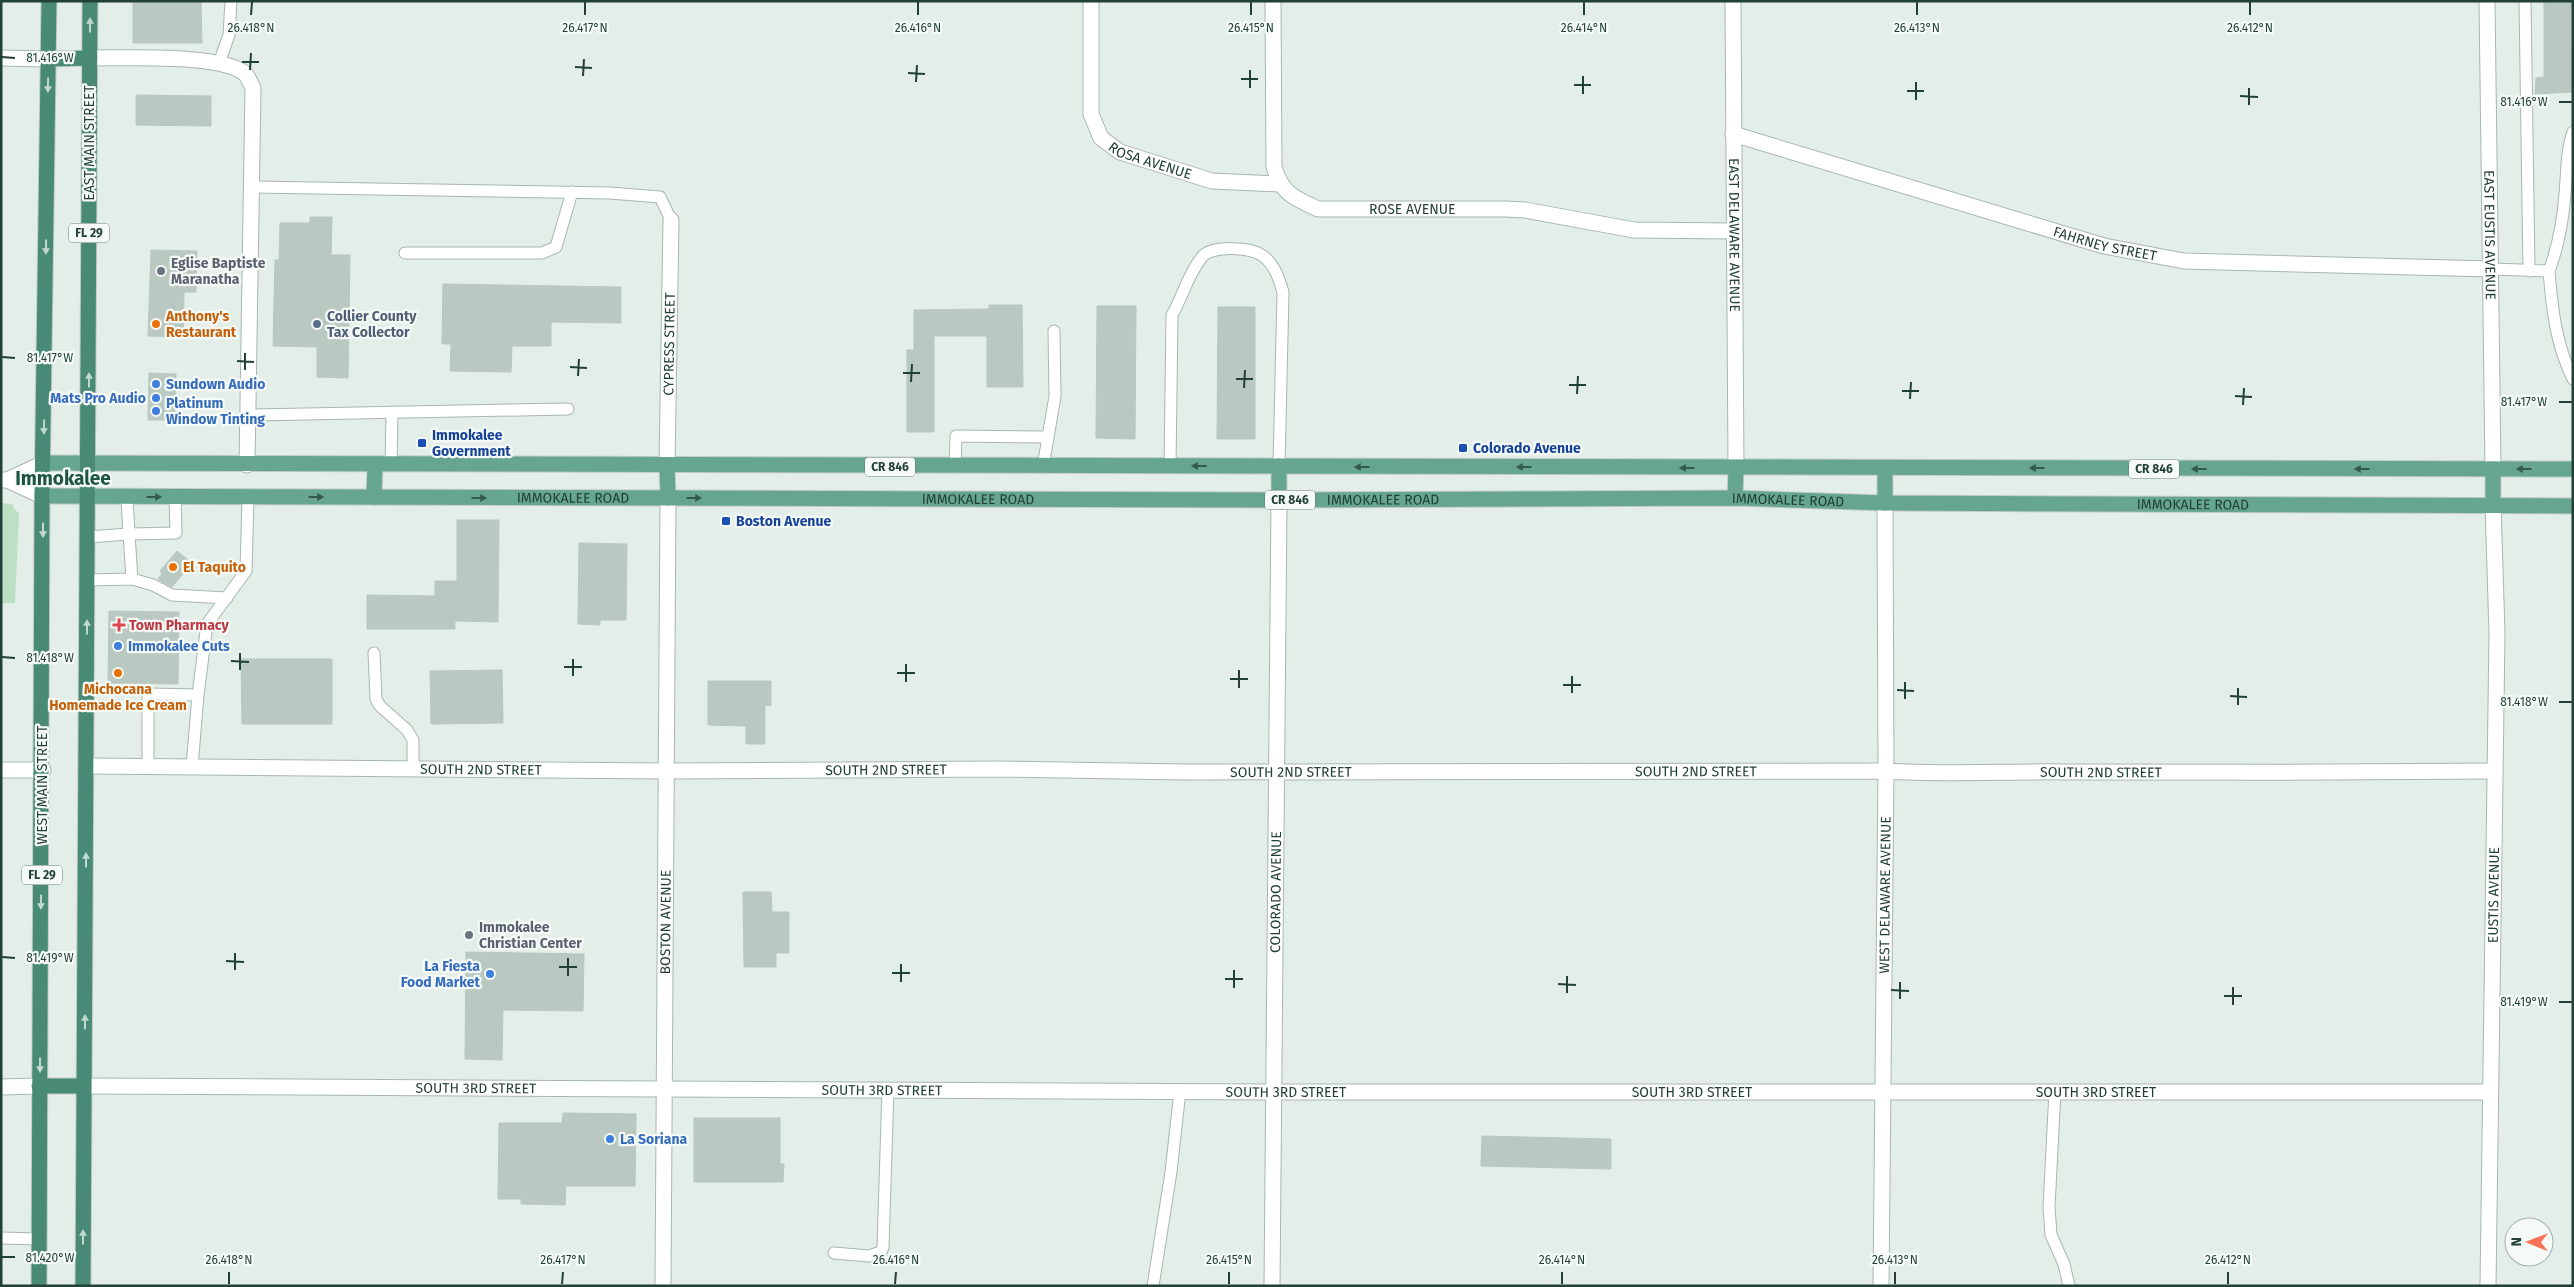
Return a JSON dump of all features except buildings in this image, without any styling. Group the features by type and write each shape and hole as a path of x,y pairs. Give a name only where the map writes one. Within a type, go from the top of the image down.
{"highway":[{"name":"FL 29","path":"44,463 49,1"},
{"name":"EAST MAIN STREET","path":"89,464 90,1"},
{"path":"49,59 90,58"},
{"name":"WEST MAIN STREET","path":"39,1284 43,770 42,496 44,463"},
{"name":"FL 29","path":"83,1286 89,464"},
{"path":"40,1086 84,1086"}],"main road":[{"name":"CR 846","path":"44,463 955,467 2573,469"},
{"path":"374,497 375,465"},
{"path":"667,466 668,498"},
{"path":"1279,466 1279,500"},
{"path":"1735,498 1736,468"},
{"path":"1884,503 1885,468"},
{"path":"2493,505 2494,469"},
{"name":"IMMOKALEE ROAD","path":"42,496 127,498 1279,500 1735,498 1884,503 2573,506"}],"street":[{"name":"ROSA AVENUE","path":"1092,1 1092,114 1101,138 1120,152 1212,181 1280,184"},
{"path":"1274,1 1274,167 1280,184"},
{"name":"EAST DELAWARE AVENUE","path":"1733,1 1736,468"},
{"name":"EAST EUSTIS AVENUE","path":"2487,1 2494,469"},
{"path":"1,58 49,59"},
{"path":"90,58 219,63 229,65 245,73 253,88 247,465"},
{"name":"FAHRNEY STREET","path":"1733,134 2104,246 2158,257 2213,262 2491,269"},
{"name":"ROSE AVENUE","path":"1280,184 1293,198 1318,209 1525,210 1634,230 1733,231"},
{"name":"CYPRESS STREET","path":"667,466 670,220"},
{"path":"4,480 44,463"},
{"path":"4,480 42,496"},
{"name":"BOSTON AVENUE","path":"663,1286 668,498"},
{"name":"COLORADO AVENUE","path":"1272,1286 1279,500"},
{"name":"WEST DELAWARE AVENUE","path":"1881,1286 1886,772 1884,503"},
{"name":"EUSTIS AVENUE","path":"2488,1286 2497,633 2493,505"},
{"name":"SOUTH 2ND STREET","path":"87,766 667,771 1277,770 1886,772 1920,774 2010,771 2276,773 2495,771"},
{"path":"1,770 43,770"},
{"path":"1,1087 40,1086"},
{"name":"SOUTH 3RD STREET","path":"84,1086 1273,1092 2490,1092"}],"lane":[{"path":"219,63 229,35 230,1"},
{"path":"2525,1 2529,271"},
{"path":"2573,132 2568,155 2565,197 2557,251 2549,271 2552,315 2563,358 2573,379"},
{"path":"251,187 572,192 660,197 670,220"},
{"path":"405,253 542,253 556,247 572,192"},
{"path":"1170,466 1172,315 1182,298 1191,272 1203,255 1215,249 1230,249 1262,255 1278,274 1283,292 1279,466"},
{"path":"2491,269 2549,271"},
{"path":"1043,467 1046,437 1055,396 1054,331"},
{"path":"248,415 568,409"},
{"path":"392,412 392,465"},
{"path":"955,467 956,436 1046,437"},
{"path":"127,498 132,579"},
{"path":"88,537 129,534 176,534 175,498"},
{"path":"192,766 198,695 208,624 246,571 248,498"},
{"path":"87,580 132,579 154,585 172,596 227,598"},
{"path":"374,653 376,699 380,706 408,730 413,740 413,768"},
{"path":"148,766 148,694 198,695"},
{"path":"834,1253 869,1256 881,1252 884,1248 888,1089"},
{"path":"1152,1286 1171,1172 1180,1091"},
{"path":"2054,1091 2049,1207 2051,1235 2064,1264 2069,1286"},
{"path":"1,1238 40,1239"}],"green space":[{"path":"1,503 13,504 14,509 19,513 15,603 1,603"}],"place":[{"name":"Eglise Baptiste Maranatha","path":"161,271"},
{"name":"Anthony's Restaurant","path":"156,324"},
{"name":"Collier County Tax Collector","path":"317,324"},
{"name":"Sundown Audio","path":"156,384"},
{"name":"Mats Pro Audio","path":"156,398"},
{"name":"Platinum Window Tinting","path":"156,411"},
{"name":"Immokalee Government","path":"422,443"},
{"name":"Colorado Avenue","path":"1463,448"},
{"name":"Boston Avenue","path":"726,521"},
{"name":"El Taquito","path":"173,567"},
{"name":"Town Pharmacy","path":"119,625"},
{"name":"Immokalee Cuts","path":"118,646"},
{"name":"Michocana Homemade Ice Cream","path":"118,673"},
{"name":"Immokalee Christian Center","path":"469,935"},
{"name":"La Fiesta Food Market","path":"490,974"},
{"name":"La Soriana","path":"610,1139"}],"district":[{"name":"Immokalee","path":"63,478"}]}
